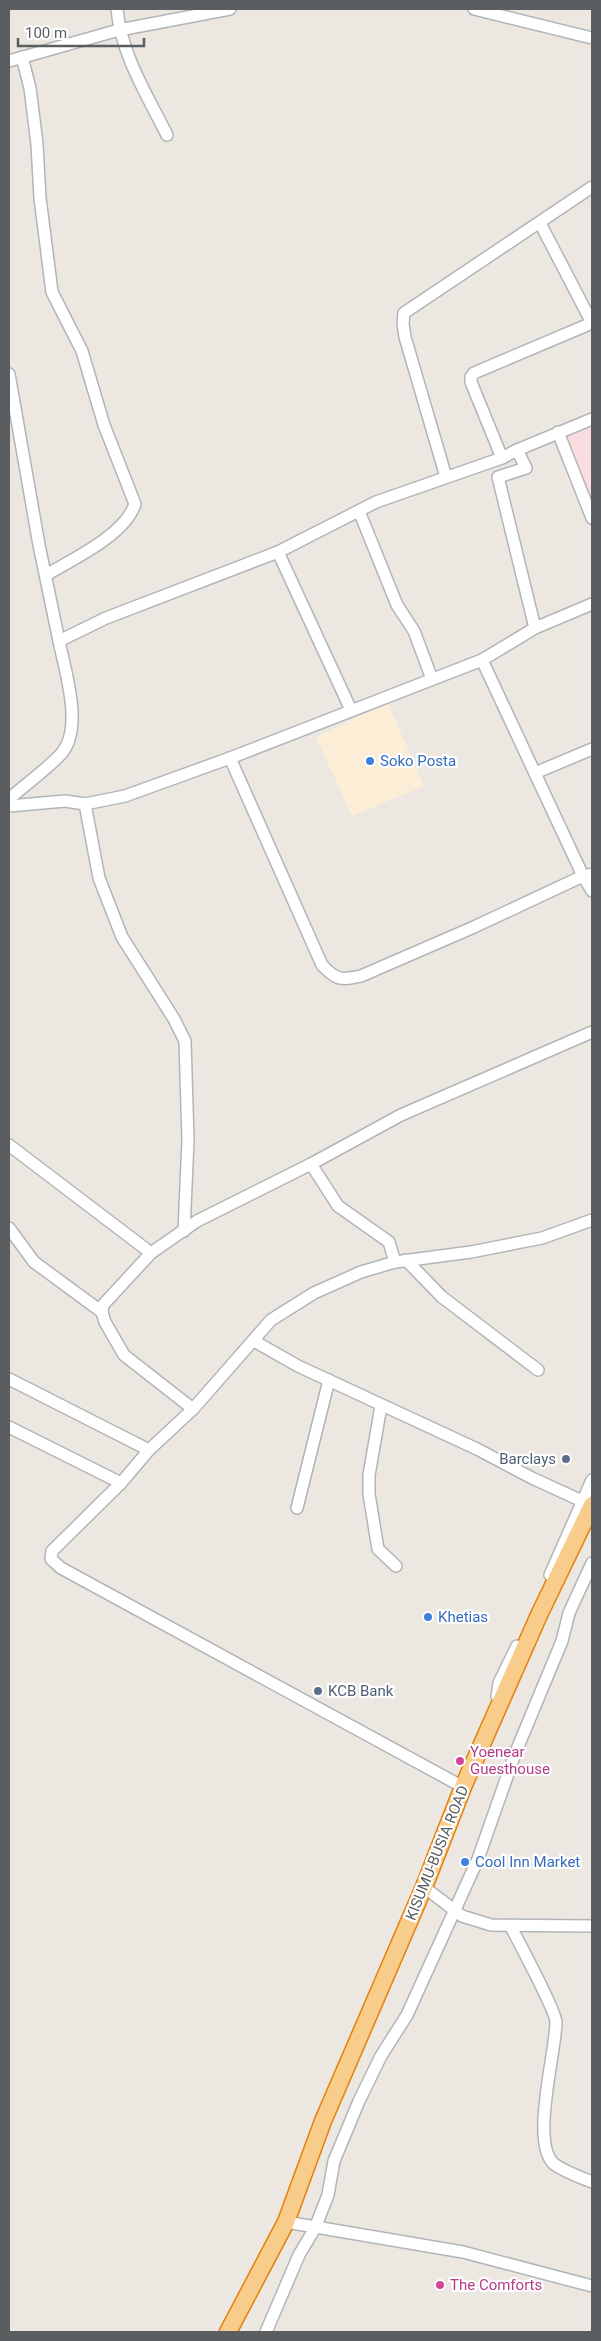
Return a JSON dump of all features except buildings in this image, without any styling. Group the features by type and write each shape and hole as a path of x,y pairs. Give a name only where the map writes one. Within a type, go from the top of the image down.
{"highway":[{"name":"KISUMU-BUSIA ROAD","path":"228,2332 286,2222 323,2121 424,1886 463,1787 587,1503"}],"street":[{"path":"117,9 119,30 136,74 167,135"},
{"path":"9,60 119,30 230,9"},
{"path":"474,9 511,13 592,38"},
{"path":"22,57 30,88 38,144 40,198 52,292 82,351 104,425 135,504 132,514 105,540 46,575"},
{"path":"446,477 405,337 404,314 592,187"},
{"path":"502,458 471,382 471,376 474,373 592,323 540,223"},
{"path":"9,374 46,575 71,695 72,722 69,739 62,753 9,799"},
{"path":"59,641 106,618 278,552 376,502 502,458 558,432 592,419"},
{"path":"558,432 592,518"},
{"path":"517,450 526,468 498,477 535,628"},
{"path":"359,511 397,606 414,631 432,679"},
{"path":"278,552 352,710"},
{"path":"9,806 65,801 85,804 125,796 230,758 482,660 535,628 592,604"},
{"path":"482,660 535,773 588,875 592,891"},
{"path":"535,773 592,749"},
{"path":"230,758 322,965 333,977 344,979 361,976 588,875"},
{"path":"85,804 99,878 122,937 174,1019 185,1041 188,1140 184,1231"},
{"path":"102,1312 103,1306 151,1253 197,1222 311,1164 401,1115 592,1032"},
{"path":"9,1145 151,1253"},
{"path":"311,1164 338,1206 389,1242 400,1261 442,1298 538,1370"},
{"path":"463,1787 61,1568 51,1560 52,1551 121,1484 148,1450 193,1409 271,1320 314,1293 361,1272 400,1261 471,1252 542,1238 592,1220"},
{"path":"9,1228 34,1262 102,1312 114,1339 124,1355 193,1409"},
{"path":"254,1341 381,1406 477,1448 532,1478 587,1503 592,1480"},
{"path":"9,1379 148,1450"},
{"path":"297,1508 329,1380"},
{"path":"381,1406 369,1474 369,1494 378,1549 396,1566"},
{"path":"9,1427 121,1484"},
{"path":"266,2332 299,2255 315,2228 328,2195 334,2161 359,2101 381,2056 407,2015 454,1912 491,1823 498,1798 515,1754 562,1641 569,1613 592,1563"},
{"path":"424,1886 454,1912 491,1924 592,1926"},
{"path":"512,1929 556,2020 545,2115 544,2138 547,2155 554,2164 592,2182"},
{"path":"286,2222 463,2252 592,2286"}],"shaded area":[{"path":"592,425 592,529 553,442"},
{"name":"Soko Posta","path":"388,703 424,786 352,816 316,737"}],"place":[{"name":"Soko Posta","path":"370,761"},
{"name":"Barclays","path":"566,1459"},
{"name":"Khetias","path":"428,1617"},
{"name":"KCB Bank","path":"318,1691"},
{"name":"Yoenear Guesthouse","path":"460,1761"},
{"name":"Cool Inn Market","path":"465,1862"},
{"name":"The Comforts","path":"440,2285"}]}
